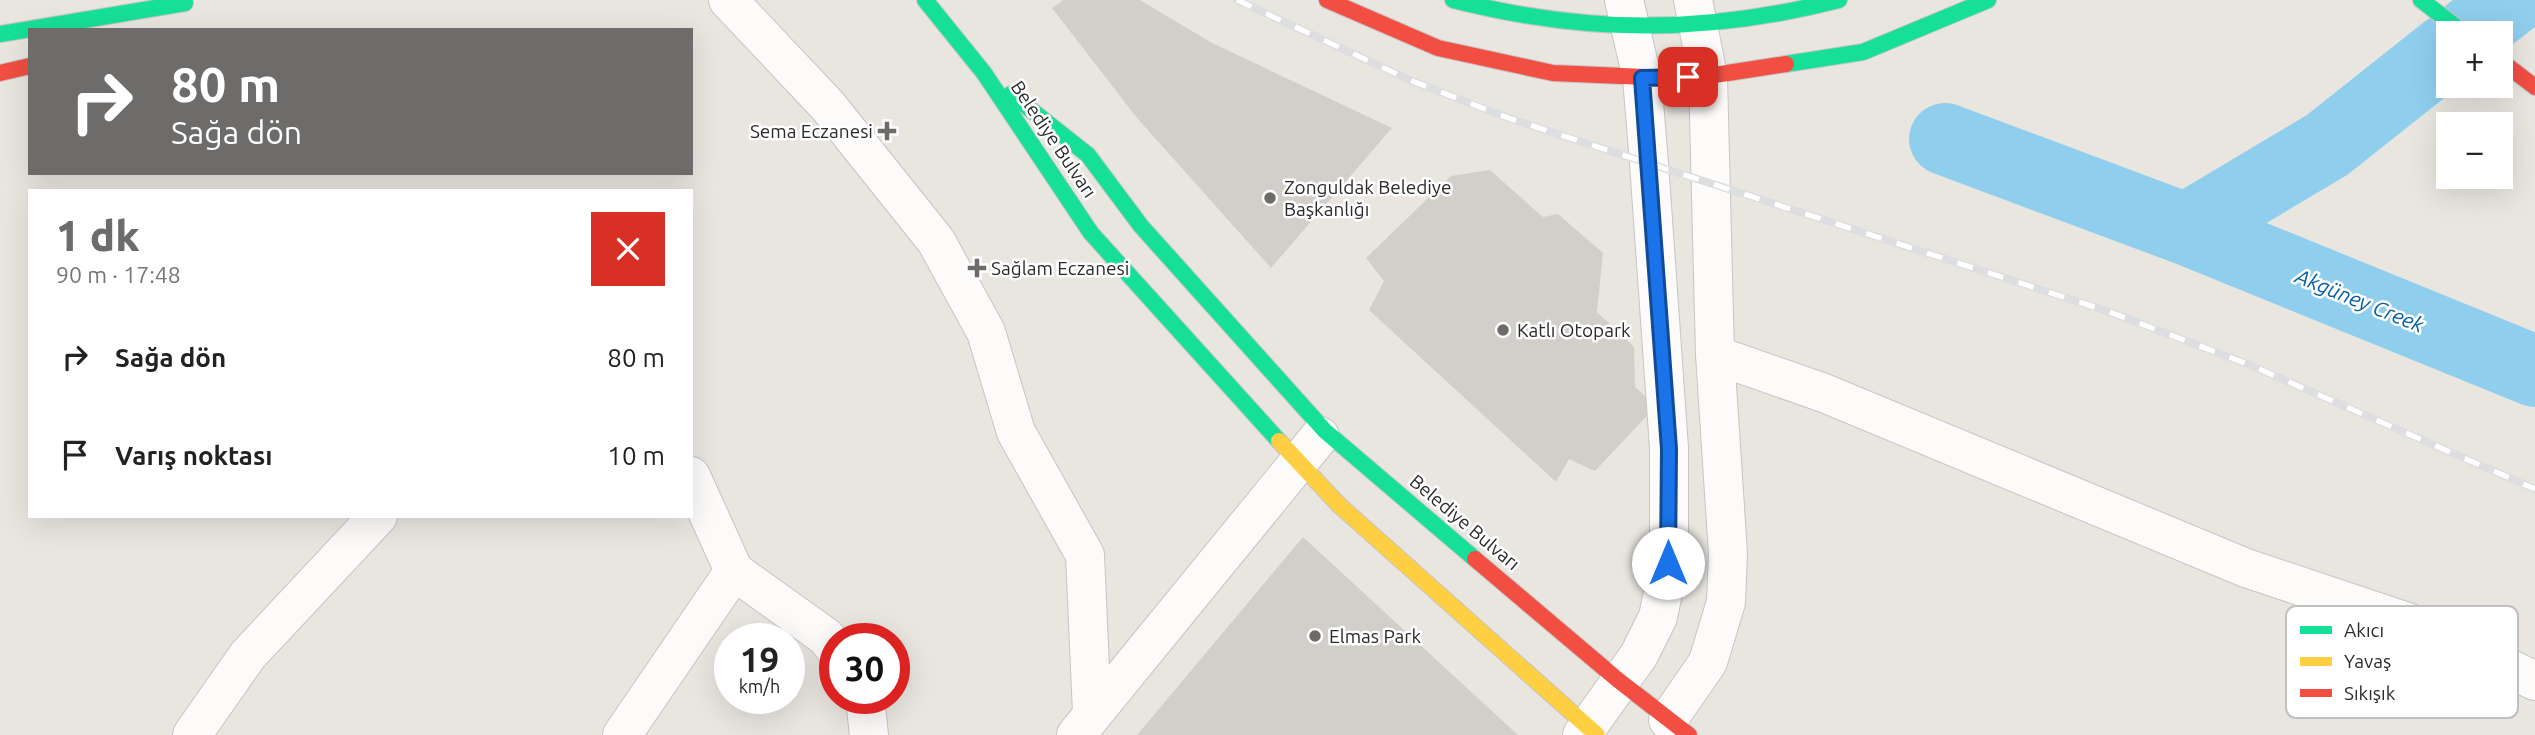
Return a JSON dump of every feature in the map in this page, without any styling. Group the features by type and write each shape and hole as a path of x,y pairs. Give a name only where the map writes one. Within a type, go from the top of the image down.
{"main road":[{"path":"925,0 984,73"},
{"path":"1327,0 1438,48 1553,73 1642,78 1708,76 1863,52 1988,0"},
{"path":"1453,0 1505,15 1798,12 1839,0"},
{"path":"2421,0 2448,21"},
{"path":"154,23 187,1"},
{"path":"34,28 187,1"},
{"path":"0,23 21,12"},
{"path":"0,34 28,29"},
{"path":"0,73 28,66"},
{"path":"2513,70 2535,87"},
{"name":"Belediye Bulvarı","path":"984,73 1088,155 1141,226 1325,431 1678,727"},
{"name":"Belediye Bulvarı","path":"984,73 1091,233 1299,463 1339,505 1588,732"}],"street":[{"path":"727,0 828,106 936,241 986,332 1016,432 1085,555 1084,724"},
{"path":"1678,727 1708,662 1726,602 1726,503 1715,355 1708,76 1696,13"},
{"path":"1588,732 1619,680 1639,655 1658,617 1668,563 1669,449 1642,78 1628,14"},
{"path":"1715,355 1824,393 2246,568 2359,606"},
{"path":"1084,724 1325,431"},
{"path":"693,480 734,571 819,631"},
{"path":"192,735 248,655 376,518"},
{"path":"622,735 734,571"},
{"path":"2518,673 2535,681"},
{"path":"867,714 869,735"}],"building":[{"name":"Zonguldak Belediye Başkanlığı","path":"1063,0 1140,0 1212,43 1392,128 1271,268 1137,118 1052,8"},
{"name":"Katlı Otopark","path":"1490,170 1543,217 1558,214 1603,253 1597,312 1634,347 1635,387 1656,406 1595,471 1569,459 1556,482 1369,310 1384,281 1366,258 1451,176"},
{"name":"Elmas Park","path":"1303,537 1518,735 1137,735"}],"waterway":[{"path":"2484,21 2511,0"},
{"path":"2186,229 2327,145 2436,59"},
{"name":"Akgüney Creek","path":"1945,139 2186,229 2535,371"}],"railway":[{"path":"1237,0 1412,81 1511,119 2107,311 2250,365 2535,489"}],"traffic: fast":[{"path":"925,0 984,73 1091,233 1279,441"},
{"path":"1453,0 1551,19 1646,25 1741,19 1839,0"},
{"path":"1786,64 1863,52 1988,0"},
{"path":"2421,0 2448,21"},
{"path":"36,28 185,3"},
{"path":"0,34 28,29"},
{"path":"1011,94 1088,155 1141,226 1325,431 1475,559"}],"traffic: slow":[{"path":"1279,441 1339,505 1597,735"}],"traffic: jam":[{"path":"1327,0 1438,48 1553,73 1668,78 1708,76 1786,64"},
{"path":"0,73 28,66"},
{"path":"2513,70 2535,87"},
{"path":"1475,559 1618,680 1689,735"}],"place":[{"name":"Sema Eczanesi","path":"887,131"},
{"name":"Zonguldak Belediye Başkanlığı","path":"1270,198"},
{"name":"Sağlam Eczanesi","path":"977,268"},
{"name":"Katlı Otopark","path":"1503,330"},
{"name":"Elmas Park","path":"1315,636"}],"route":[{"path":"1668,563 1669,449 1642,78 1688,77"}]}
